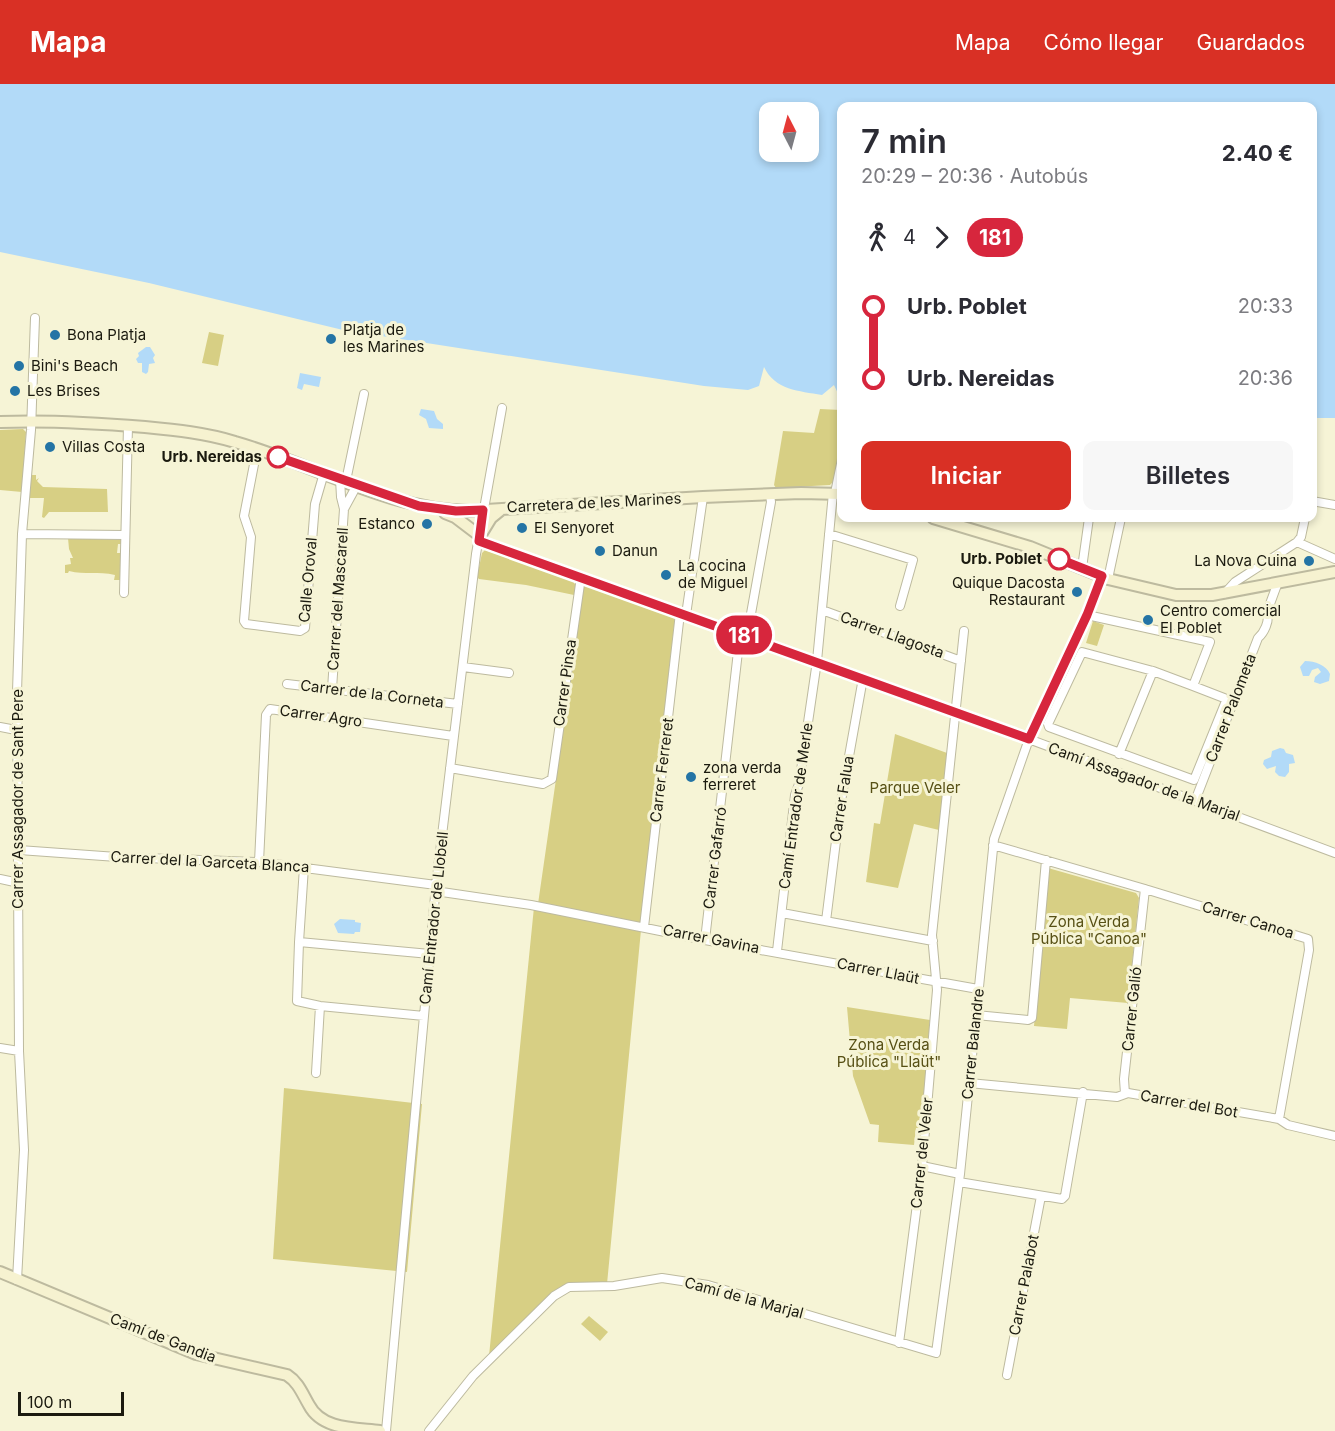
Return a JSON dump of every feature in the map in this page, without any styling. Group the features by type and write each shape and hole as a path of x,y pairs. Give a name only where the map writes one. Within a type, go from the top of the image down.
{"main road":[{"name":"Carretera de les Marines","path":"0,422 31,421 128,426 203,434 229,440 410,503 435,509 483,510 703,497 837,493"},
{"path":"435,509 456,517 479,538 491,518 502,509"},
{"path":"947,522 1004,538 1105,578 1176,595 1201,596 1225,593 1335,572"},
{"name":"Camí de Gandia","path":"0,1272 204,1357 287,1375 297,1384 311,1410 322,1421 338,1426 380,1431"}],"street":[{"name":"Carrer Assagador de Sant Pere","path":"17,1280 24,1150 19,1051 19,850 16,730 22,534 31,421 35,318"},
{"name":"Carrer del Mascarell","path":"332,689 344,509 341,497 364,394"},
{"name":"Camí Entrador de Llobell","path":"386,1431 436,888 453,736 483,510 502,408"},
{"path":"124,593 128,426"},
{"name":"Calle Oroval","path":"256,449 244,516 250,537 244,621 246,624 300,631 305,628 315,504 324,473"},
{"name":"Carrer del Mascarell","path":"344,509 357,485"},
{"name":"Camí Entrador de Merle","path":"777,951 795,795 799,783 817,661 829,534 837,493"},
{"name":"Carrer Gafarró","path":"705,940 744,635 771,502 770,494"},
{"name":"Carrer Ferreret","path":"644,927 683,614 703,497"},
{"path":"1317,502 1335,505"},
{"path":"1082,568 1088,522"},
{"name":"Carrer Balandre","path":"936,1353 959,1178 993,845 1029,739 1105,578 1120,522"},
{"path":"1225,593 1235,582 1297,542 1301,537 1304,522"},
{"path":"22,534 125,535"},
{"path":"829,534 913,560 900,606"},
{"name":"Camí Assagador de la Marjal","path":"479,538 683,614 956,711 1335,853"},
{"path":"1297,542 1335,559"},
{"name":"Carrer Pinsa","path":"450,768 543,784 552,779 581,577"},
{"name":"Carrer Palometa","path":"1195,801 1258,639 1263,634 1278,582"},
{"name":"Carrer Llagosta","path":"822,610 961,661"},
{"path":"1087,615 1210,642 1193,686"},
{"name":"Carrer Llagosta","path":"956,711 964,631"},
{"path":"1082,652 1153,671 1193,686 1226,699 1195,779 1192,780 1049,727 1048,724 1082,652"},
{"path":"463,667 509,672"},
{"path":"1119,754 1153,671"},
{"name":"Carrer Falua","path":"826,921 841,801 863,678"},
{"name":"Carrer de la Corneta","path":"287,684 458,704"},
{"name":"Carrer Agro","path":"259,862 266,715 270,709 453,736"},
{"name":"Carrer del Veler","path":"899,1343 922,1166 936,982 933,941 956,711"},
{"path":"0,727 16,730"},
{"name":"Carrer Canoa","path":"993,845 1305,937 1308,940 1309,950 1279,1119"},
{"name":"Carrer del la Garceta Blanca","path":"19,850 259,862 304,867 436,888 644,927"},
{"path":"976,1015 1028,1020 1032,1018 1046,860"},
{"path":"304,867 296,998 300,1003 424,1016"},
{"path":"0,879 19,883"},
{"name":"Carrer Galió","path":"1125,1094 1124,1079 1145,889"},
{"path":"782,913 933,941"},
{"name":"Carrer Gavina","path":"644,927 705,940 777,951"},
{"path":"299,942 430,954"},
{"name":"Carrer Llaüt","path":"777,951 978,989"},
{"path":"316,1073 320,1006"},
{"path":"0,1048 19,1051"},
{"name":"Carrer del Bot","path":"969,1083 1117,1097 1125,1094 1279,1119 1288,1125 1335,1136"},
{"path":"922,1166 959,1178 1062,1199 1065,1196 1083,1092"},
{"name":"Carrer Palabot","path":"1007,1375 1041,1196"},
{"name":"Camí de la Marjal","path":"429,1431 473,1377 554,1296 568,1287 620,1286 645,1279 662,1278 708,1285 936,1353"}],"green space":[{"path":"209,332 224,335 218,366 202,363"},
{"path":"820,409 837,410 837,474 835,479 830,485 776,488 774,485 783,431 814,433"},
{"path":"23,429 26,432 22,492 0,490 0,430"},
{"path":"30,475 36,475 36,480 39,478 37,481 43,487 107,489 108,512 49,512 44,518 42,517 44,498 28,498"},
{"path":"68,538 121,540 122,544 118,544 117,553 121,553 121,580 114,580 115,575 109,574 69,571 65,573 65,565 71,564 70,558 73,558"},
{"path":"485,550 573,581 576,586 574,595 526,585 479,579 477,577 482,553"},
{"path":"584,585 675,617 641,923 538,904"},
{"path":"1093,621 1104,625 1097,646 1086,643"},
{"name":"Parque Veler","path":"895,734 947,753 939,830 914,824 898,888 866,882 874,823 880,824"},
{"name":"Zona Verda Pública \"Canoa\"","path":"1048,868 1136,893 1139,898 1128,1003 1070,998 1067,1029 1034,1026"},
{"path":"534,907 641,930 607,1284 576,1282 560,1288 489,1356"},
{"name":"Zona Verda Pública \"Llaüt\"","path":"847,1007 930,1020 921,1128 916,1128 914,1145 878,1142 879,1125 870,1124 853,1076"},
{"path":"284,1088 422,1104 407,1272 273,1259"},
{"path":"589,1316 608,1332 600,1341 581,1324"}],"water":[{"path":"0,84 1335,84 1335,418 1317,418 1317,102 837,102 837,391 834,385 822,395 781,385 774,381 764,367 759,386 748,390 704,386 343,330 149,283 0,252"},
{"path":"150,347 155,355 153,358 155,363 149,364 146,374 142,372 142,363 138,363 136,359 139,356 138,353"},
{"path":"300,373 321,377 319,387 304,384 302,390 297,388"},
{"path":"421,409 434,411 437,419 443,424 443,429 429,428 426,419 419,415"},
{"path":"1305,661 1326,668 1330,674 1329,681 1320,684 1314,682 1315,677 1321,672 1318,668 1312,670 1309,676 1303,676 1300,667"},
{"path":"1280,748 1293,755 1295,763 1289,764 1289,772 1285,777 1275,772 1276,766 1267,769 1263,764 1264,760 1271,757 1272,751"},
{"path":"340,919 355,920 361,923 360,932 338,933 334,924"}],"bus line":[{"name":"181","path":"278,457 419,506 456,511 483,510 479,541 1029,739 1087,615 1102,576 1059,559"}],"place":[{"name":"Bona Platja","path":"55,335"},
{"name":"Platja de les Marines","path":"331,339"},
{"name":"Bini's Beach","path":"19,366"},
{"name":"Les Brises","path":"15,391"},
{"name":"Villas Costa","path":"50,447"},
{"name":"Urb. Nereidas","path":"278,457"},
{"name":"Estanco","path":"427,524"},
{"name":"El Senyoret","path":"522,528"},
{"name":"Danun","path":"600,551"},
{"name":"Urb. Poblet","path":"1059,559"},
{"name":"La Nova Cuina","path":"1309,561"},
{"name":"La cocina de Miguel","path":"666,575"},
{"name":"Quique Dacosta Restaurant","path":"1077,592"},
{"name":"Centro comercial El Poblet","path":"1148,620"},
{"name":"zona verda ferreret","path":"691,777"}]}
